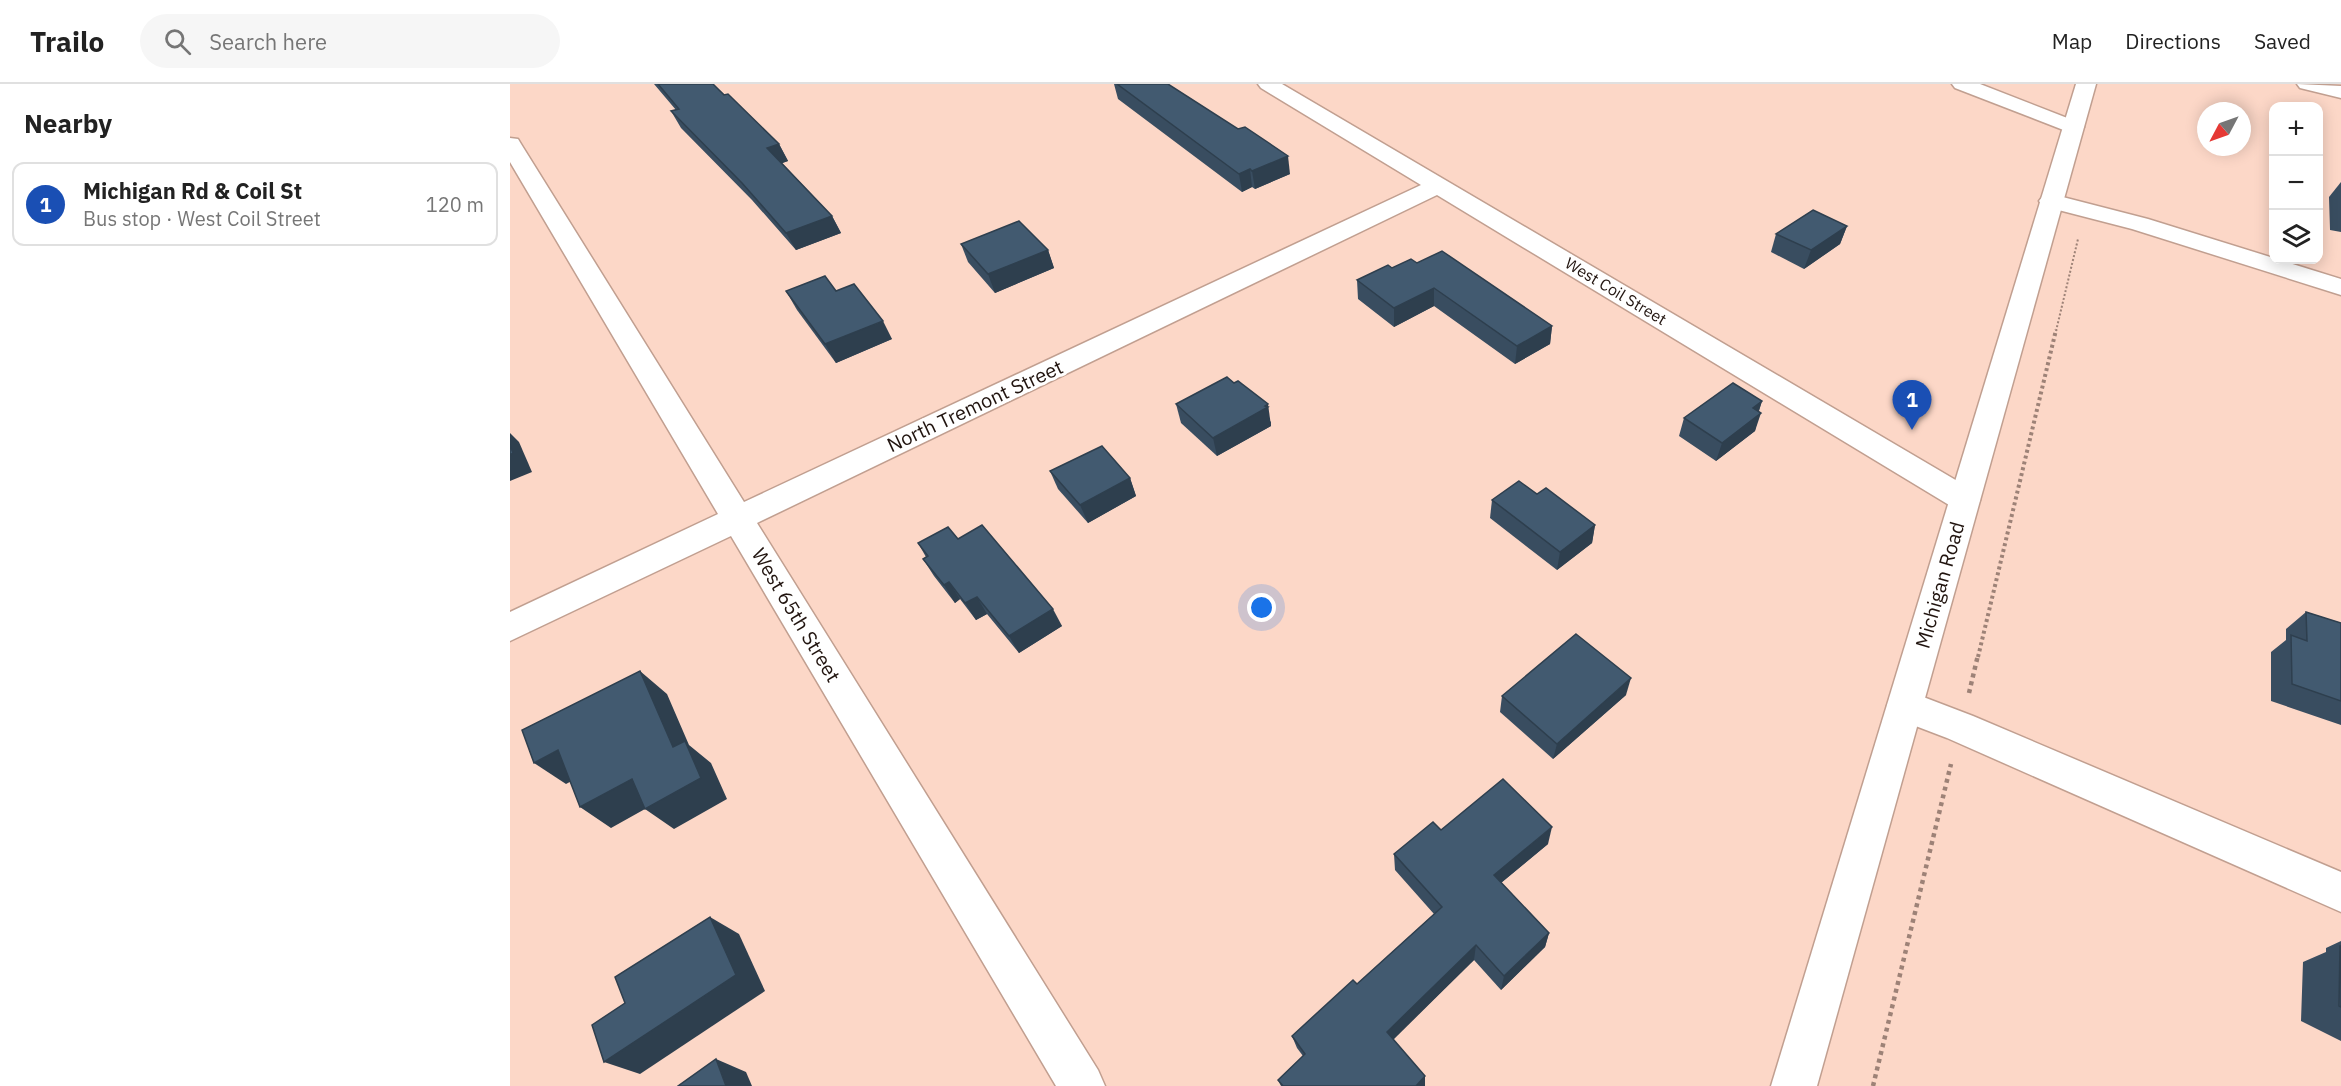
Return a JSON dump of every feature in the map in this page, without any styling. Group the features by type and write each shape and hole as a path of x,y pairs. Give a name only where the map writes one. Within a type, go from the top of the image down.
{"street":[{"name":"West Coil Street","path":"1268,84 1965,500"},
{"path":"1962,84 2073,127"},
{"name":"Michigan Road","path":"1794,1086 2086,84"},
{"path":"2307,84 2341,92"},
{"name":"West 65th Street","path":"510,144 1082,1086"},
{"name":"North Tremont Street","path":"510,627 1439,185"},
{"path":"2051,201 2086,209 2341,287"},
{"path":"1905,706 1960,727 2341,892"}],"path":[{"path":"1874,1086 2086,209"}],"building":[{"path":"658,84 713,84 724,95 728,94 779,144 767,148 832,216 786,233 742,183 671,111 679,109"},
{"path":"1117,84 1168,84 1238,129 1245,127 1288,156 1239,174"},
{"path":"1813,210 1847,226 1811,250 1776,234"},
{"path":"1019,221 1048,250 988,274 961,244"},
{"path":"1442,251 1552,326 1517,346 1434,288 1394,308 1357,280 1388,265 1392,268 1411,259 1417,263"},
{"path":"825,276 836,291 854,284 883,321 825,344 786,291"},
{"path":"1227,377 1234,383 1238,381 1268,404 1265,406 1268,407 1213,438 1176,404"},
{"path":"1733,383 1762,401 1753,408 1761,413 1722,443 1684,418"},
{"path":"1102,446 1130,478 1080,505 1050,471"},
{"path":"1519,481 1537,494 1546,488 1595,525 1560,552 1492,500"},
{"path":"982,525 1053,609 1009,636 977,597 965,603 949,582 944,585 923,559 928,556 918,543 948,527 958,539"},
{"path":"2306,612 2341,623 2341,701 2292,684 2291,635 2307,641"},
{"path":"1576,634 1631,678 1557,744 1502,696"},
{"path":"640,671 673,747 685,741 701,778 645,809 632,779 580,807 558,750 534,763 522,730"},
{"path":"1503,779 1552,827 1494,875 1549,933 1504,976 1476,945 1387,1032 1425,1076 1416,1086 1283,1086 1278,1080 1305,1054 1292,1036 1353,980 1357,984 1442,907 1394,854 1433,822 1441,830"},
{"path":"710,917 736,975 604,1062 592,1025 625,1003 615,977"},
{"path":"2341,946 2341,1007 2339,1006"},
{"path":"716,1059 726,1086 678,1086"}],"place":[{"name":"Michigan Rd & Coil St","path":"1912,430"}]}
